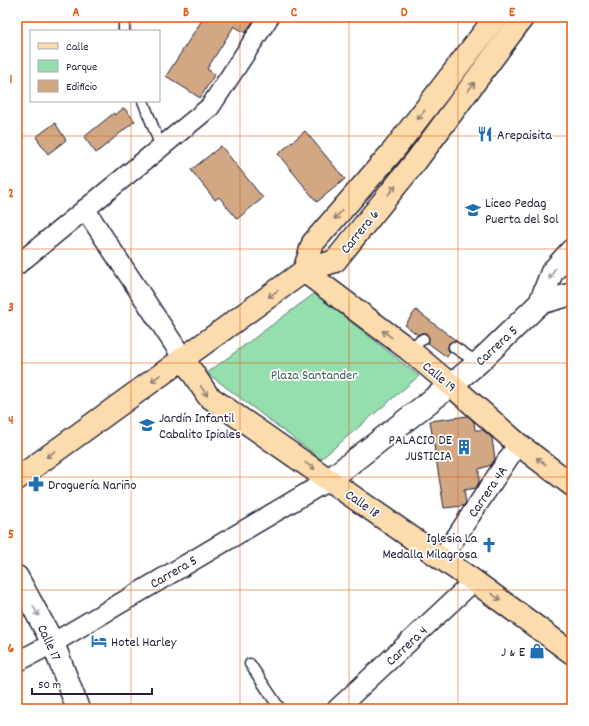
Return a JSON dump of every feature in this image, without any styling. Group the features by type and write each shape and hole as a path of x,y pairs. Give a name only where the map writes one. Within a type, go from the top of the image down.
{"main road":[{"name":"Carrera 6","path":"304,271 313,243 393,151 496,17"},
{"name":"Carrera 6","path":"304,271 335,261 416,161 524,17"},
{"name":"Calle 19","path":"304,271 416,344 451,385 518,444 572,485"},
{"path":"18,477 304,271"},
{"name":"Calle 18","path":"182,358 208,396 442,558 572,653"}],"street":[{"path":"17,265 210,107 269,17"},
{"path":"85,210 182,358"},
{"name":"Carrera 5","path":"17,662 329,480 478,363 540,303 552,272 572,250"},
{"name":"Carrera 5","path":"540,303 572,294"},
{"name":"Carrera 4A","path":"442,558 518,444"},
{"name":"Calle 17","path":"17,577 53,642 78,709"},
{"name":"Carrera 4","path":"337,709 474,581"}],"lane":[{"path":"124,17 124,30"},
{"path":"143,102 162,147"},
{"path":"454,347 478,363"},
{"path":"250,664 280,709"}],"green space":[{"name":"Plaza Santander","path":"315,293 419,376 321,459 207,373"}],"building":[{"path":"204,17 256,17 245,33 234,26 207,69 215,74 200,98 166,76"},
{"path":"124,108 135,121 96,153 84,137 114,113 115,115"},
{"path":"55,123 66,140 48,154 36,137"},
{"path":"305,131 345,179 317,202 278,154"},
{"path":"221,146 263,198 237,219 219,197 215,200 191,170"},
{"path":"416,310 458,342 454,341 449,343 448,350 450,352 447,357 428,343 429,338 426,333 418,335 405,325"},
{"name":"PALACIO DE JUSTICIA","path":"468,416 474,422 475,430 483,430 492,438 495,459 491,465 479,469 479,482 476,488 464,490 466,503 463,506 444,508 430,421"}],"place":[{"name":"Arepaisita","path":"485,134"},
{"name":"Liceo Pedag Puerta del Sol","path":"473,210"},
{"name":"Jardín Infantil Cabalito Ipiales","path":"147,425"},
{"name":"PALACIO DE JUSTICIA","path":"464,447"},
{"name":"Droguería Nariño","path":"36,484"},
{"name":"Iglesia La Medalla Milagrosa","path":"489,545"},
{"name":"Hotel Harley","path":"99,641"},
{"name":"J & E","path":"537,651"}]}
